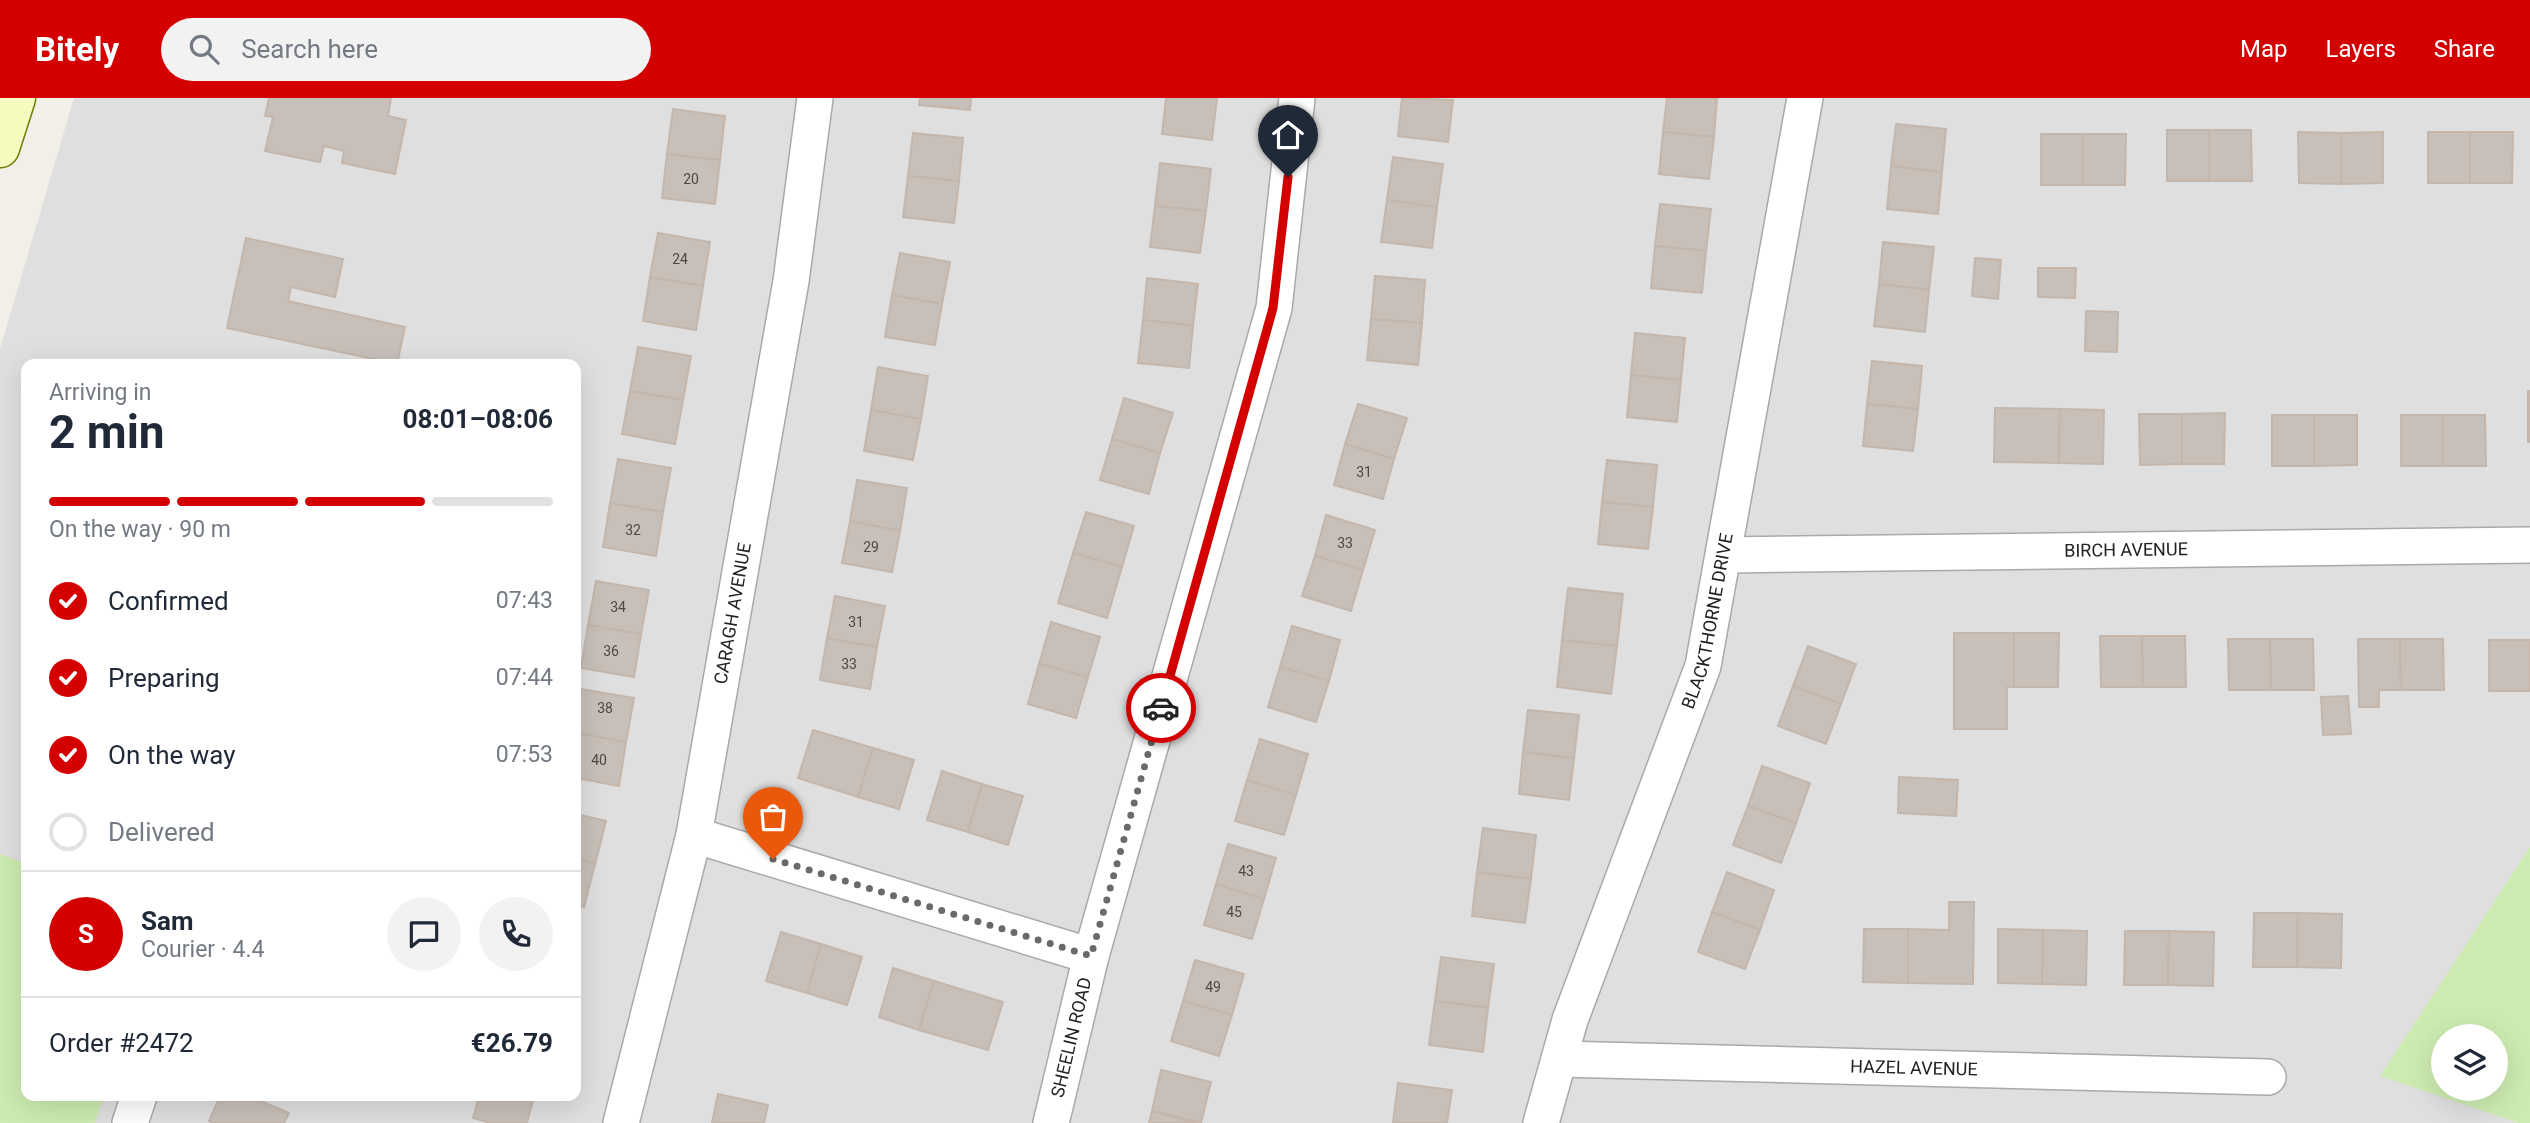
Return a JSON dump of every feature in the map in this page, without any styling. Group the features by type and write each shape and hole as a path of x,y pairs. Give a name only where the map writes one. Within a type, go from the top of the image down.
{"main road":[{"path":"0,148 16,98"}],"street":[{"name":"CARAGH AVENUE","path":"621,1123 694,835 791,281 815,98"},
{"name":"SHEELIN ROAD","path":"1051,1123 1091,956 1273,308 1297,98"},
{"name":"BLACKTHORNE DRIVE","path":"1541,1123 1570,1020 1703,666 1805,98"},
{"name":"BIRCH AVENUE","path":"1724,555 2530,545"},
{"path":"694,835 1091,956"},
{"name":"HAZEL AVENUE","path":"1559,1059 2269,1077"},
{"path":"130,1123 137,1101"}],"shaded area":[{"path":"74,98 2530,98 2530,847 2381,1075 2431,1092 2431,1101 2456,1101 2519,1123 0,1123 0,349"}],"green space":[{"path":"2530,847 2530,1123 2519,1123 2454,1101 2508,1101 2508,1024 2431,1024 2431,1093 2380,1076"},
{"path":"0,854 21,862 21,1101 102,1101 95,1123 0,1123"}],"building":[{"path":"269,98 391,98 388,116 406,120 395,174 342,163 344,151 324,146 320,162 265,151 273,117 265,116"},
{"path":"920,98 971,98 970,110 919,105"},
{"path":"1166,98 1217,98 1212,140 1162,134"},
{"path":"1402,98 1453,100 1448,142 1398,136"},
{"path":"1667,98 1717,98 1714,137 1663,132"},
{"path":"673,109 725,116 720,160 667,154"},
{"path":"1896,124 1946,129 1942,172 1891,166"},
{"path":"2167,130 2209,130 2209,181 2167,181"},
{"path":"2209,130 2251,130 2252,181 2209,181"},
{"path":"1663,132 1714,137 1709,179 1659,174"},
{"path":"2298,132 2341,133 2341,184 2299,183"},
{"path":"2383,132 2383,183 2341,184 2341,133"},
{"path":"2428,132 2470,132 2470,183 2428,183"},
{"path":"2470,132 2513,132 2512,183 2470,183"},
{"path":"913,133 963,138 959,181 908,176"},
{"path":"2041,134 2083,134 2083,185 2041,185"},
{"path":"2083,134 2126,134 2125,185 2083,185"},
{"path":"667,154 720,160 715,204 662,198"},
{"path":"1393,157 1443,164 1437,207 1387,200"},
{"path":"1160,163 1211,169 1206,211 1155,206"},
{"path":"1891,166 1942,172 1938,214 1887,209"},
{"path":"908,176 959,181 954,223 903,217"},
{"path":"1387,200 1437,207 1432,248 1381,242"},
{"path":"1660,204 1711,209 1706,251 1655,246"},
{"path":"1155,206 1206,211 1200,253 1150,247"},
{"path":"658,233 710,242 703,286 650,277"},
{"path":"246,238 343,259 335,297 291,287 288,301 405,327 398,359 373,359 227,328"},
{"path":"1883,242 1934,247 1929,290 1879,284"},
{"path":"1655,246 1706,251 1702,293 1651,288"},
{"path":"900,253 950,262 942,304 892,295"},
{"path":"1975,258 2001,260 1998,299 1972,296"},
{"path":"2038,268 2076,268 2075,298 2038,297"},
{"path":"1375,276 1425,280 1422,323 1371,319"},
{"path":"650,277 703,286 696,330 643,321"},
{"path":"1147,278 1198,284 1193,326 1143,320"},
{"path":"1879,284 1929,290 1925,332 1874,326"},
{"path":"892,295 942,304 935,345 885,337"},
{"path":"2086,311 2118,312 2117,352 2085,351"},
{"path":"1371,319 1422,323 1418,365 1367,360"},
{"path":"1143,320 1193,326 1189,368 1138,363"},
{"path":"1635,333 1685,338 1681,380 1631,375"},
{"path":"638,347 691,356 683,400 630,391"},
{"path":"1872,361 1922,366 1918,409 1867,404"},
{"path":"878,367 928,376 921,419 871,410"},
{"path":"1631,375 1681,380 1677,422 1627,417"},
{"path":"630,391 683,400 675,444 622,434"},
{"path":"2530,391 2530,442 2528,442"},
{"path":"1124,398 1173,413 1160,453 1112,439"},
{"path":"1358,404 1407,418 1394,459 1345,444"},
{"path":"1867,404 1918,409 1913,451 1863,446"},
{"path":"1995,408 2060,409 2059,463 1994,462"},
{"path":"2060,409 2104,410 2103,464 2059,463"},
{"path":"871,410 921,419 913,460 864,451"},
{"path":"2225,413 2224,464 2182,464 2182,414"},
{"path":"2139,414 2182,414 2182,464 2140,465"},
{"path":"2272,415 2314,415 2314,466 2272,466"},
{"path":"2314,415 2357,415 2357,465 2314,466"},
{"path":"2401,415 2443,415 2443,466 2401,466"},
{"path":"2443,415 2485,415 2486,466 2443,466"},
{"path":"1112,439 1160,453 1149,494 1100,480"},
{"path":"1345,444 1394,459 1383,499 1334,485"},
{"path":"618,459 671,468 663,512 610,503"},
{"path":"1607,460 1657,465 1653,507 1602,502"},
{"path":"857,480 907,488 900,531 850,521"},
{"path":"1602,502 1653,507 1648,549 1598,544"},
{"path":"610,503 663,512 656,556 603,547"},
{"path":"1086,512 1134,526 1122,567 1073,553"},
{"path":"1326,515 1375,530 1363,570 1315,556"},
{"path":"850,521 900,531 892,572 842,563"},
{"path":"1073,553 1122,567 1107,618 1058,603"},
{"path":"1315,556 1363,570 1351,611 1302,596"},
{"path":"596,581 649,590 641,634 588,625"},
{"path":"1568,588 1623,594 1617,646 1562,640"},
{"path":"835,596 885,606 877,647 827,638"},
{"path":"1051,622 1100,637 1088,677 1039,664"},
{"path":"588,625 641,634 634,677 581,668"},
{"path":"1292,626 1340,640 1329,681 1280,667"},
{"path":"1954,633 2014,633 2014,687 2007,687 2007,729 1954,729"},
{"path":"2014,633 2059,633 2058,687 2014,687"},
{"path":"2100,636 2142,636 2143,687 2101,687"},
{"path":"2142,636 2185,636 2186,687 2143,687"},
{"path":"827,638 877,647 870,689 820,680"},
{"path":"2228,639 2270,639 2271,690 2229,690"},
{"path":"2270,639 2313,639 2314,690 2271,690"},
{"path":"2358,639 2400,639 2401,690 2379,690 2379,707 2359,707"},
{"path":"2400,639 2443,639 2444,690 2401,690"},
{"path":"1562,640 1617,646 1611,694 1557,687"},
{"path":"2489,640 2530,640 2530,691 2489,691"},
{"path":"1808,646 1856,664 1841,704 1793,686"},
{"path":"1039,664 1088,677 1076,718 1028,704"},
{"path":"1280,667 1329,681 1316,722 1268,707"},
{"path":"1793,686 1841,704 1826,744 1778,726"},
{"path":"581,689 634,698 626,742 581,734"},
{"path":"2348,696 2351,734 2323,735 2321,697"},
{"path":"1528,710 1579,715 1574,758 1523,752"},
{"path":"813,730 873,748 858,797 798,778"},
{"path":"581,734 626,742 619,786 581,779"},
{"path":"1260,739 1308,754 1296,795 1247,780"},
{"path":"873,748 914,760 899,809 858,797"},
{"path":"1523,752 1574,758 1569,800 1519,794"},
{"path":"1762,766 1810,783 1796,823 1748,806"},
{"path":"942,771 982,784 968,832 927,820"},
{"path":"1899,777 1958,780 1956,816 1898,813"},
{"path":"1247,780 1296,795 1284,835 1235,821"},
{"path":"982,784 1023,796 1008,845 968,832"},
{"path":"1748,806 1796,823 1781,863 1733,845"},
{"path":"581,815 606,821 595,864 581,860"},
{"path":"1483,828 1536,835 1531,879 1477,872"},
{"path":"1228,844 1276,858 1264,899 1216,884"},
{"path":"581,860 595,864 584,907 581,906"},
{"path":"1477,872 1531,879 1525,923 1472,916"},
{"path":"1727,872 1774,890 1760,930 1712,912"},
{"path":"1216,884 1264,899 1252,939 1204,925"},
{"path":"1949,902 1974,902 1973,984 1908,983 1908,929 1949,930"},
{"path":"1712,912 1760,930 1745,969 1698,952"},
{"path":"2254,913 2298,913 2297,967 2253,967"},
{"path":"2298,913 2342,914 2341,968 2297,967"},
{"path":"1864,929 1908,929 1908,983 1863,982"},
{"path":"1998,929 2043,930 2042,984 1998,983"},
{"path":"2043,930 2087,931 2086,985 2042,984"},
{"path":"2125,931 2169,931 2168,985 2124,985"},
{"path":"2169,931 2214,932 2213,986 2168,985"},
{"path":"781,932 821,944 807,993 766,981"},
{"path":"821,944 862,957 847,1005 807,993"},
{"path":"1441,957 1494,964 1488,1008 1435,1001"},
{"path":"1195,960 1244,974 1232,1015 1183,1001"},
{"path":"893,968 934,981 919,1030 879,1017"},
{"path":"934,981 1003,1002 988,1050 919,1030"},
{"path":"1183,1001 1232,1015 1219,1056 1171,1041"},
{"path":"1435,1001 1488,1008 1483,1052 1429,1045"},
{"path":"1161,1070 1211,1082 1201,1123 1152,1111"},
{"path":"1398,1083 1452,1090 1447,1123 1393,1123"},
{"path":"718,1094 768,1105 764,1123 712,1123"},
{"path":"218,1101 261,1101 289,1113 284,1123 209,1121"},
{"path":"478,1101 533,1101 527,1123 491,1123 473,1118"},
{"path":"1152,1111 1198,1123 1149,1123"}],"way so far":[{"path":"773,859 1091,956 1161,708"}],"route":[{"path":"1161,708 1273,308 1288,177"}]}
